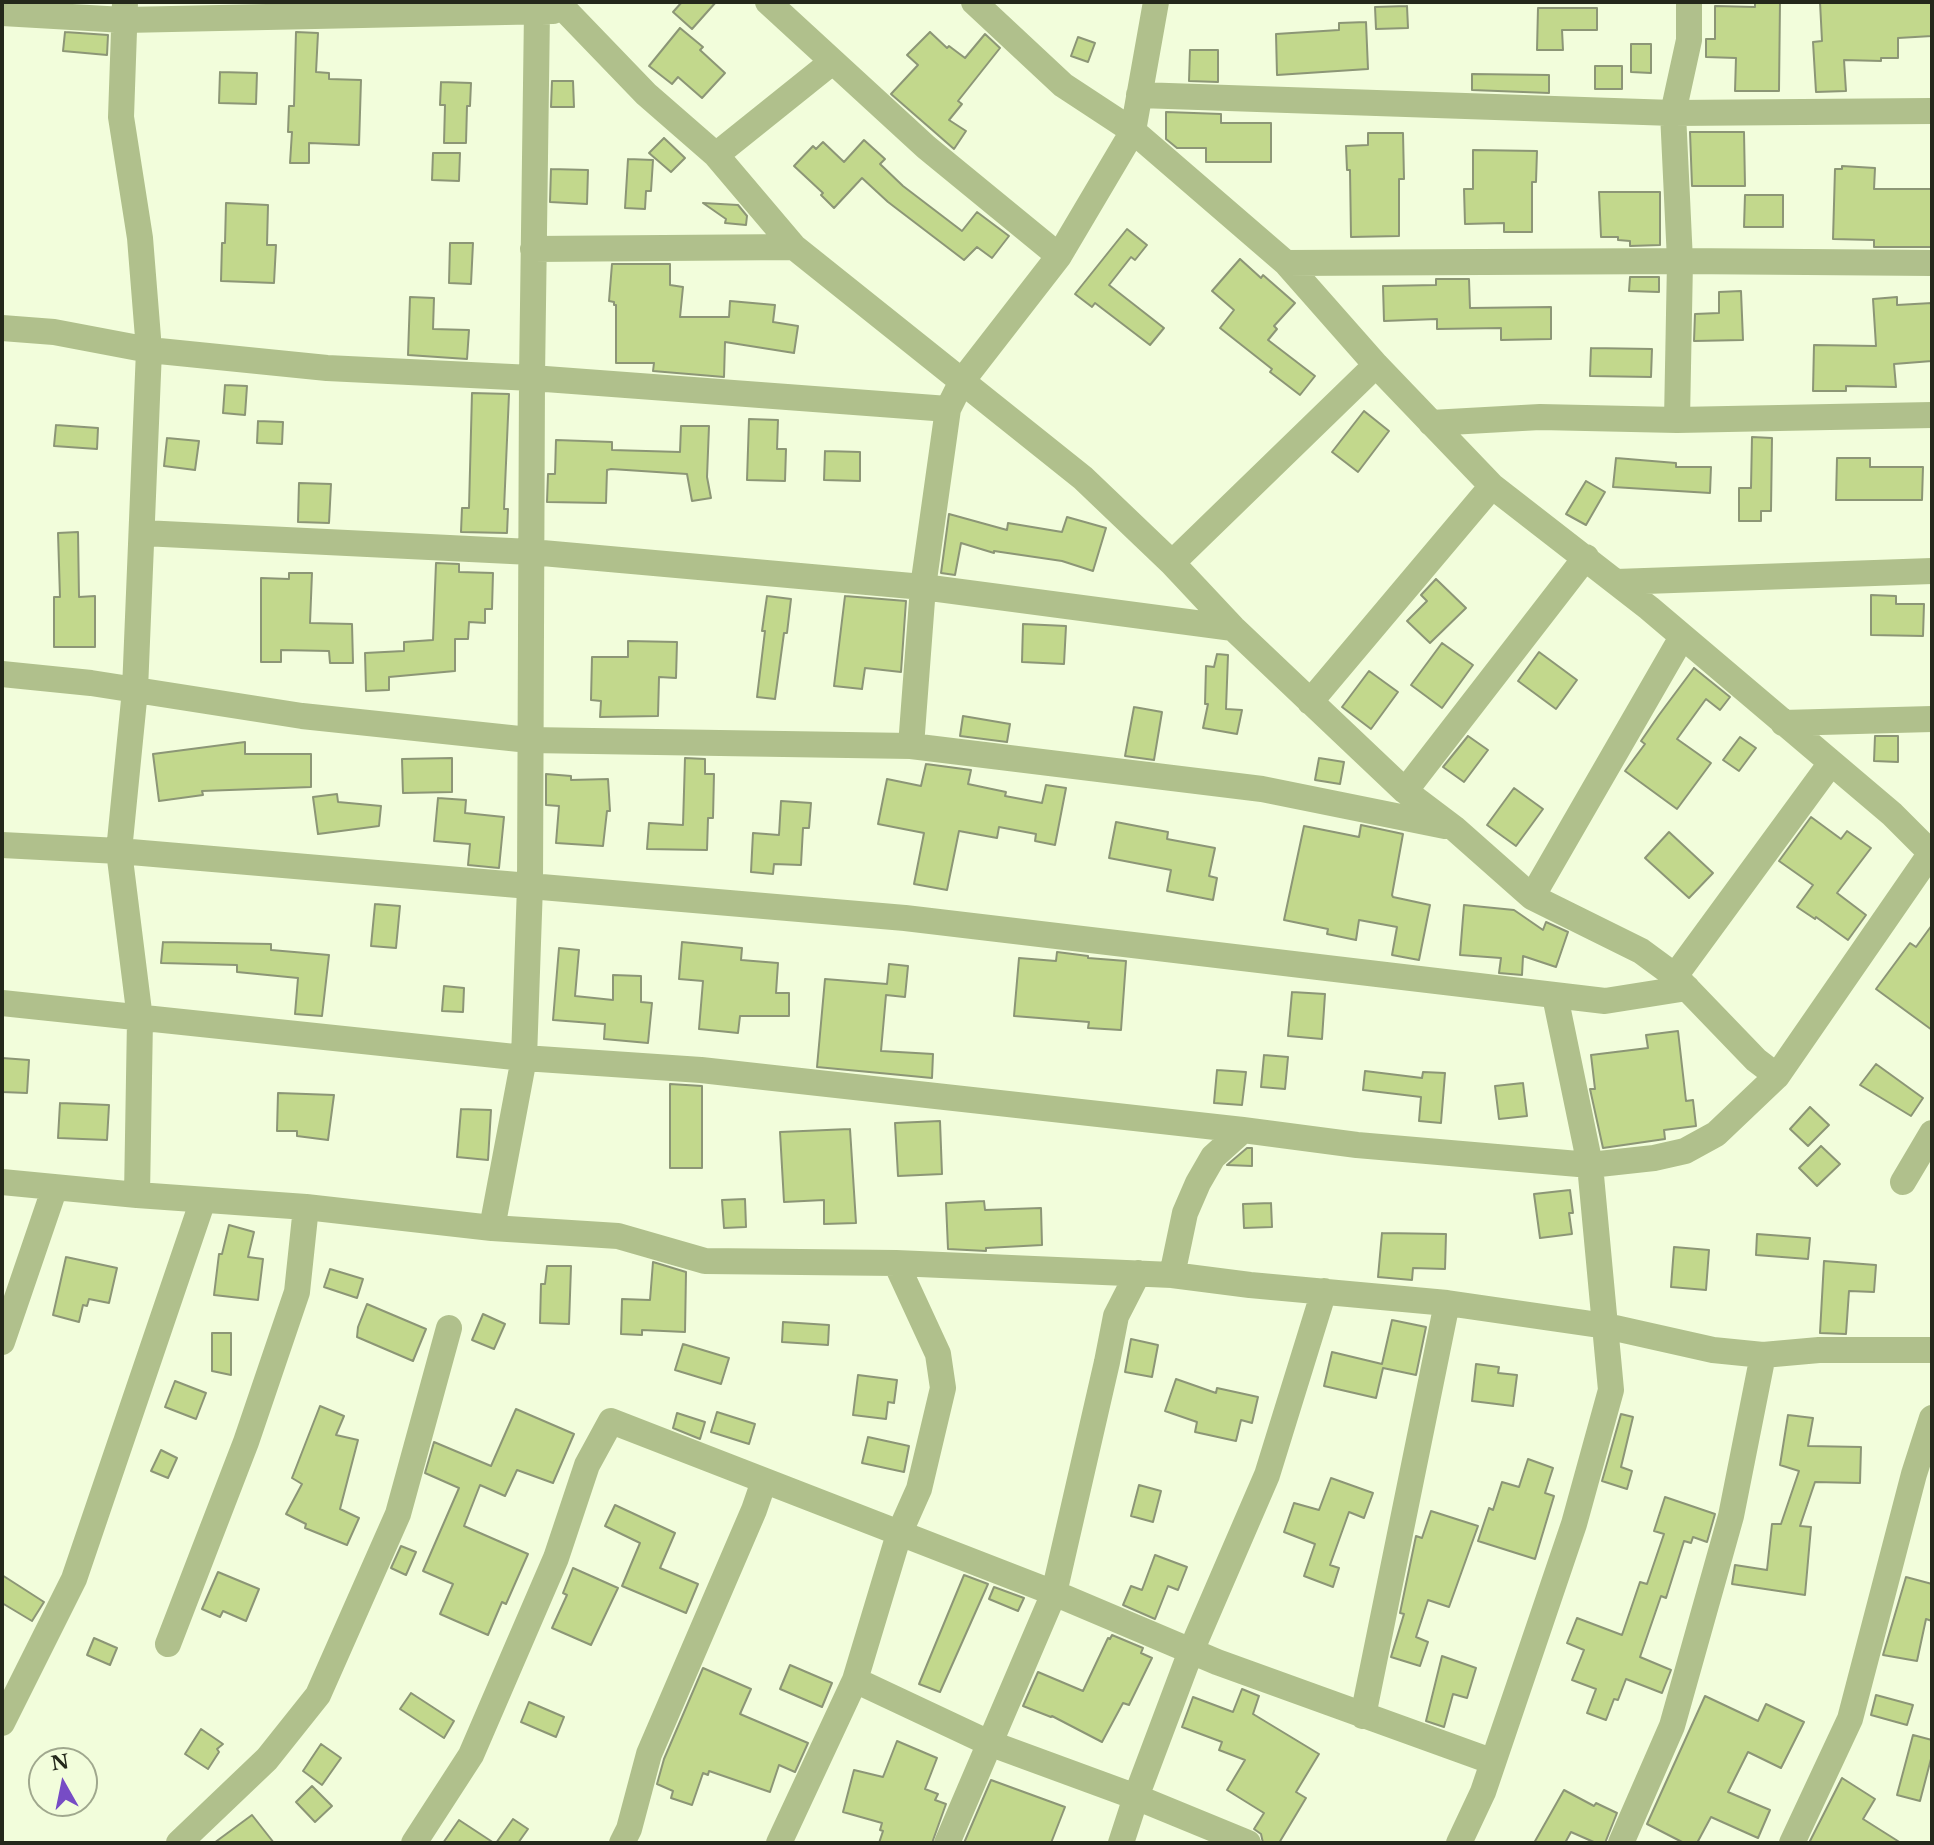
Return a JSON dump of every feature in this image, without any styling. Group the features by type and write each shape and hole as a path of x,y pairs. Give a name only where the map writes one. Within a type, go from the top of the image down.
{"street":[{"path":"768,2 926,147 1059,256"},
{"path":"2,1003 524,1058 701,1070 1357,1145 1590,1165 1654,1158 1685,1151 1716,1134 1777,1076 1932,853 1892,814 1682,637 1586,557 1492,486 1376,365 1286,263 1133,131 1063,86 974,2"},
{"path":"911,746 923,587 948,409 962,382 1059,256 1133,131 1156,2"},
{"path":"1677,420 1679,261 1673,113 1689,40 1689,2"},
{"path":"492,1228 524,1058 530,884 533,249 552,8"},
{"path":"2,13 552,8 716,155 794,247 1083,478 1172,563 1233,628 1405,791 1454,828 1532,897 1641,951 1681,982 1756,1060 1777,1076"},
{"path":"124,11 121,117 140,238 149,350 135,690 119,851 140,1019 137,1195"},
{"path":"716,155 832,62"},
{"path":"1139,95 1673,113 1932,111"},
{"path":"533,249 794,247"},
{"path":"1286,263 1932,263"},
{"path":"2,328 54,332 149,350 327,368 531,378 948,409"},
{"path":"1172,563 1376,365"},
{"path":"1431,423 1540,417 1677,420 1932,415"},
{"path":"1310,702 1492,486"},
{"path":"143,533 531,552 923,587 1233,628"},
{"path":"1405,791 1586,557"},
{"path":"1616,582 1932,571"},
{"path":"1532,897 1682,637"},
{"path":"2,674 91,683 302,716 529,740 911,746 1262,789 1454,828"},
{"path":"1783,723 1932,719"},
{"path":"2,845 119,851 530,884 583,892 905,918 1605,1000 1681,982 1831,763"},
{"path":"1459,1843 1483,1792 1491,1761 1574,1524 1611,1390 1590,1165 1555,996"},
{"path":"1172,1275 1185,1213 1198,1183 1213,1157 1243,1130"},
{"path":"1903,1182 1932,1133"},
{"path":"2,1182 306,1207 492,1228 618,1236 705,1261 896,1263 1172,1275 1447,1303 1606,1326 1713,1350 1763,1355 1819,1350 1932,1350"},
{"path":"2,1342 55,1187"},
{"path":"2,1723 74,1579 203,1200"},
{"path":"168,1644 246,1442 297,1292 306,1207"},
{"path":"779,1843 855,1680 899,1534 919,1489 943,1388 938,1354 896,1263"},
{"path":"947,1843 1054,1593 1116,1316 1138,1273"},
{"path":"1121,1843 1191,1651 1266,1475 1324,1291"},
{"path":"1363,1716 1447,1303"},
{"path":"178,1843 268,1759 318,1695 398,1514 449,1328"},
{"path":"1621,1843 1672,1726 1731,1516 1763,1355"},
{"path":"1792,1843 1850,1719 1914,1474 1932,1418"},
{"path":"414,1843 471,1755 556,1558 587,1465 611,1421 1054,1593 1191,1651 1491,1761"},
{"path":"622,1843 629,1829 649,1754 764,1481"},
{"path":"855,1680 989,1743 1136,1797 1248,1843"}],"building":[{"path":"682,2 716,2 692,29 673,12"},
{"path":"1755,2 1780,2 1779,91 1735,91 1736,58 1706,57 1706,39 1715,39 1715,6 1755,7"},
{"path":"1820,2 1932,2 1932,36 1898,38 1898,58 1881,58 1881,61 1844,60 1846,91 1816,92 1813,42 1822,41"},
{"path":"1407,6 1408,28 1376,29 1375,7"},
{"path":"1538,8 1597,8 1597,30 1562,30 1563,50 1537,50"},
{"path":"1366,22 1368,69 1277,75 1276,34 1339,30 1339,23"},
{"path":"680,28 703,47 700,50 725,73 702,98 678,77 672,84 649,66"},
{"path":"65,32 108,35 107,55 63,51"},
{"path":"296,32 318,33 316,72 329,73 329,79 361,80 359,145 309,143 309,163 290,163 292,132 288,132 289,106 294,106"},
{"path":"930,32 947,48 949,46 965,58 985,34 1000,48 958,101 962,104 949,120 966,131 954,149 891,94 918,65 907,55"},
{"path":"1078,37 1095,43 1088,62 1071,56"},
{"path":"1631,44 1651,44 1651,73 1631,72"},
{"path":"1190,50 1218,50 1218,82 1189,81"},
{"path":"1595,66 1622,66 1622,89 1595,89"},
{"path":"220,72 257,73 256,104 219,103"},
{"path":"1472,74 1549,75 1549,93 1472,90"},
{"path":"552,81 573,81 574,107 551,107"},
{"path":"441,82 471,83 466,143 444,143 445,105 440,105"},
{"path":"1166,112 1221,114 1221,123 1271,123 1271,162 1206,162 1206,148 1177,148 1166,139"},
{"path":"1690,132 1744,132 1745,186 1692,186"},
{"path":"1368,133 1403,133 1404,179 1399,179 1399,236 1351,237 1350,170 1347,170 1346,146 1368,145"},
{"path":"664,138 685,158 671,172 649,153"},
{"path":"864,140 885,159 880,164 903,186 962,231 977,212 1009,236 992,258 977,247 964,260 888,202 862,178 834,208 821,195 823,193 794,166 813,146 816,149 823,142 844,162"},
{"path":"1473,150 1537,151 1536,182 1532,182 1532,232 1504,232 1504,223 1465,224 1464,189 1473,189"},
{"path":"433,153 460,153 459,181 432,180"},
{"path":"628,159 653,160 651,191 646,191 645,209 625,208"},
{"path":"1842,166 1875,168 1874,189 1932,189 1932,247 1874,247 1874,240 1833,239 1835,169 1842,169"},
{"path":"551,169 588,170 587,204 550,202"},
{"path":"1599,192 1660,192 1660,245 1630,246 1630,241 1618,240 1618,237 1601,237"},
{"path":"1745,195 1783,195 1783,227 1744,227"},
{"path":"226,203 268,205 267,245 276,245 274,283 221,281"},
{"path":"703,203 738,205 747,216 746,225 725,223 726,219"},
{"path":"1127,229 1147,245 1135,260 1131,257 1109,285 1164,328 1150,345 1095,303 1092,307 1075,294"},
{"path":"450,243 473,243 471,284 449,283"},
{"path":"1240,259 1295,303 1274,326 1277,329 1268,340 1315,376 1300,395 1220,328 1234,310 1212,291"},
{"path":"612,264 670,264 670,285 683,287 680,317 729,317 730,301 775,305 773,322 798,326 794,353 725,342 724,377 653,371 654,363 616,363 616,305 609,301"},
{"path":"1630,277 1659,277 1659,292 1629,291"},
{"path":"1436,279 1469,279 1470,308 1551,307 1551,339 1501,340 1501,328 1437,329 1437,319 1384,321 1383,286 1436,285"},
{"path":"1741,291 1743,340 1694,341 1695,314 1719,313 1719,292"},
{"path":"410,297 434,298 433,329 469,330 467,359 408,355"},
{"path":"1897,297 1897,305 1932,303 1932,361 1894,364 1896,387 1846,386 1846,391 1813,391 1814,345 1876,346 1873,299"},
{"path":"1591,348 1652,349 1651,377 1590,376"},
{"path":"225,385 247,386 245,415 223,413"},
{"path":"472,393 509,394 504,509 508,509 507,533 461,532 462,508 469,508"},
{"path":"1364,411 1389,431 1358,472 1332,452"},
{"path":"749,419 778,420 777,449 786,449 785,481 747,480"},
{"path":"258,421 283,422 282,444 257,443"},
{"path":"56,425 98,428 97,449 54,446"},
{"path":"681,426 709,426 707,477 711,498 692,501 687,474 611,469 607,470 606,503 547,502 548,474 555,474 556,440 612,442 612,450 680,452"},
{"path":"1752,437 1772,438 1771,511 1761,511 1761,521 1739,521 1739,488 1751,488"},
{"path":"167,438 199,441 195,470 164,466"},
{"path":"825,451 860,452 860,481 824,480"},
{"path":"1616,458 1676,463 1676,467 1711,467 1710,493 1613,487"},
{"path":"1837,458 1870,458 1870,467 1923,467 1922,500 1836,500"},
{"path":"1586,481 1605,492 1586,525 1566,514"},
{"path":"299,483 331,484 329,523 298,522"},
{"path":"949,514 1007,530 1008,523 1062,532 1067,517 1106,528 1093,571 1062,561 994,553 961,543 955,575 941,573"},
{"path":"78,532 79,597 95,596 95,647 54,647 54,597 60,597 58,533"},
{"path":"436,563 459,564 459,572 493,573 492,609 485,609 485,623 469,622 468,639 455,639 455,671 389,677 389,690 366,691 365,653 404,651 404,642 433,640"},
{"path":"289,573 312,573 310,623 352,624 353,663 330,663 329,651 281,650 281,662 261,662 261,578 289,579"},
{"path":"1436,579 1466,608 1430,643 1407,621 1427,601 1421,595"},
{"path":"1871,595 1896,596 1896,604 1924,604 1923,636 1871,635"},
{"path":"767,596 791,599 775,699 757,697"},
{"path":"845,596 906,601 901,672 865,668 862,689 834,686"},
{"path":"1023,624 1066,626 1064,664 1022,662"},
{"path":"628,641 677,642 676,678 659,677 658,716 600,717 601,701 591,700 592,657 628,657"},
{"path":"1442,643 1473,665 1442,708 1411,685"},
{"path":"1539,652 1577,680 1556,709 1518,681"},
{"path":"1217,654 1228,655 1226,709 1242,710 1237,734 1203,728 1208,704 1205,704 1206,666 1214,667"},
{"path":"1694,668 1730,697 1720,710 1706,699 1677,739 1711,763 1677,809 1625,771 1645,744 1641,741"},
{"path":"1369,671 1398,692 1371,729 1342,707"},
{"path":"1134,707 1162,712 1154,760 1125,756"},
{"path":"963,716 1010,724 1007,742 960,736"},
{"path":"1468,736 1488,750 1464,782 1443,767"},
{"path":"1875,736 1898,736 1898,762 1874,761"},
{"path":"1740,737 1756,748 1739,771 1723,760"},
{"path":"245,742 245,754 311,754 311,787 202,791 203,795 159,801 153,754"},
{"path":"452,758 452,792 403,793 402,759"},
{"path":"685,758 705,759 705,774 714,774 713,818 708,818 707,850 647,849 649,823 683,825"},
{"path":"1319,758 1344,762 1340,784 1315,780"},
{"path":"926,764 971,770 968,784 1006,792 1005,796 1042,803 1046,785 1066,788 1055,845 1035,841 1036,834 999,827 997,838 959,831 947,890 914,884 924,833 878,824 887,779 921,786"},
{"path":"546,774 571,776 571,780 608,779 610,811 607,811 603,846 556,843 559,806 546,805"},
{"path":"1514,788 1543,809 1516,846 1487,825"},
{"path":"337,794 338,802 381,806 379,826 318,834 313,797"},
{"path":"438,798 466,800 465,813 504,817 499,868 468,865 470,844 434,841"},
{"path":"781,801 811,803 809,828 803,828 801,865 774,864 773,874 751,872 753,833 779,835"},
{"path":"1811,817 1841,839 1847,831 1871,848 1837,893 1866,915 1848,940 1797,907 1813,885 1779,861"},
{"path":"1116,822 1168,832 1167,839 1215,848 1209,876 1217,878 1213,900 1167,891 1171,870 1109,858"},
{"path":"1361,825 1403,834 1392,895 1430,905 1419,960 1392,955 1397,927 1359,920 1356,940 1327,934 1328,929 1284,920 1304,826 1359,837"},
{"path":"1669,832 1713,873 1689,898 1645,858"},
{"path":"375,904 400,906 396,948 371,946"},
{"path":"1464,905 1514,910 1543,930 1546,922 1568,932 1556,967 1523,956 1522,975 1499,973 1501,958 1460,955"},
{"path":"1932,925 1932,1030 1876,989 1910,943 1916,947"},
{"path":"163,942 271,944 271,950 329,955 322,1016 295,1014 298,978 237,972 237,965 161,963"},
{"path":"682,942 742,948 741,960 778,963 776,993 789,993 789,1016 740,1016 738,1033 699,1029 703,981 679,979"},
{"path":"559,948 579,950 575,996 613,1000 613,975 641,976 641,1002 652,1003 648,1043 604,1039 605,1024 553,1020"},
{"path":"1057,952 1126,961 1121,1030 1088,1028 1089,1022 1014,1016 1019,958 1056,961"},
{"path":"889,964 908,966 905,997 886,995 881,1051 933,1054 932,1078 817,1067 825,979 887,984"},
{"path":"444,986 464,988 463,1012 442,1011"},
{"path":"1292,992 1325,994 1322,1039 1288,1036"},
{"path":"1678,1031 1686,1101 1693,1100 1696,1126 1664,1130 1665,1139 1603,1148 1590,1089 1595,1089 1591,1055 1648,1048 1646,1035"},
{"path":"1264,1055 1288,1057 1285,1089 1261,1087"},
{"path":"2,1058 29,1060 27,1093 2,1092"},
{"path":"1876,1064 1923,1098 1911,1116 1860,1085"},
{"path":"1217,1070 1246,1072 1242,1105 1214,1103"},
{"path":"1365,1071 1422,1078 1423,1072 1445,1073 1441,1123 1419,1121 1421,1097 1363,1090"},
{"path":"1523,1083 1527,1116 1499,1119 1495,1086"},
{"path":"670,1084 702,1086 702,1168 670,1168"},
{"path":"278,1093 334,1095 328,1140 297,1136 297,1131 277,1131"},
{"path":"60,1103 109,1105 107,1140 58,1138"},
{"path":"1810,1107 1829,1125 1808,1146 1790,1129"},
{"path":"461,1109 491,1110 488,1160 457,1157"},
{"path":"940,1121 942,1174 898,1176 895,1123"},
{"path":"850,1129 856,1223 824,1224 824,1200 784,1202 780,1132"},
{"path":"1821,1146 1840,1164 1817,1186 1799,1168"},
{"path":"1247,1148 1252,1148 1252,1166 1227,1165"},
{"path":"1570,1190 1572,1234 1540,1238 1534,1194"},
{"path":"745,1199 746,1227 724,1228 722,1200"},
{"path":"984,1201 985,1210 1041,1208 1042,1245 986,1248 986,1251 948,1249 946,1203"},
{"path":"1271,1203 1272,1227 1244,1228 1243,1204"},
{"path":"229,1225 254,1232 248,1257 263,1259 258,1300 214,1295 219,1254 222,1254"},
{"path":"1382,1233 1446,1234 1445,1269 1413,1268 1412,1280 1378,1277"},
{"path":"1757,1234 1810,1238 1808,1259 1756,1255"},
{"path":"1674,1247 1709,1250 1706,1290 1671,1287"},
{"path":"66,1257 117,1268 109,1303 89,1299 87,1306 83,1305 79,1322 53,1315"},
{"path":"1824,1261 1876,1265 1874,1292 1849,1291 1846,1334 1820,1333"},
{"path":"653,1262 686,1272 685,1332 642,1330 642,1335 621,1334 622,1299 650,1300"},
{"path":"547,1266 571,1266 569,1324 540,1323 541,1284 545,1284"},
{"path":"330,1269 363,1279 357,1298 324,1287"},
{"path":"367,1304 426,1329 413,1361 357,1337"},
{"path":"483,1314 505,1324 494,1349 472,1340"},
{"path":"1392,1320 1426,1327 1416,1375 1383,1368 1376,1398 1324,1386 1332,1352 1382,1364"},
{"path":"783,1322 829,1325 828,1345 782,1342"},
{"path":"212,1333 231,1333 231,1375 212,1371"},
{"path":"1131,1339 1158,1345 1152,1377 1125,1372"},
{"path":"683,1344 729,1358 721,1384 675,1370"},
{"path":"1476,1364 1499,1367 1498,1373 1517,1375 1513,1406 1472,1401"},
{"path":"858,1375 897,1380 894,1403 888,1402 886,1419 853,1415"},
{"path":"1176,1379 1216,1393 1217,1388 1258,1397 1252,1423 1241,1420 1236,1441 1195,1432 1197,1422 1165,1411"},
{"path":"175,1381 206,1393 196,1419 165,1407"},
{"path":"320,1406 344,1416 336,1435 358,1440 340,1509 359,1518 347,1545 305,1528 306,1524 286,1514 302,1484 292,1478"},
{"path":"516,1409 574,1434 553,1483 517,1470 505,1496 480,1485 464,1526 528,1554 506,1604 502,1602 488,1635 440,1614 453,1584 423,1571 459,1488 425,1473 434,1442 491,1466"},
{"path":"717,1412 755,1424 749,1444 711,1432"},
{"path":"677,1413 705,1422 700,1439 673,1428"},
{"path":"1621,1414 1633,1417 1621,1467 1632,1471 1627,1489 1602,1481"},
{"path":"1788,1415 1813,1418 1808,1446 1861,1447 1860,1483 1815,1482 1800,1526 1811,1527 1805,1595 1732,1584 1735,1565 1767,1570 1772,1524 1781,1524 1799,1471 1780,1465"},
{"path":"868,1437 909,1446 904,1472 862,1463"},
{"path":"161,1450 177,1458 168,1478 151,1471"},
{"path":"1528,1459 1553,1468 1545,1493 1554,1496 1535,1559 1478,1541 1489,1508 1493,1510 1502,1482 1519,1487"},
{"path":"1331,1478 1373,1493 1364,1518 1349,1512 1330,1565 1339,1568 1333,1587 1304,1576 1315,1544 1284,1532 1294,1503 1319,1510"},
{"path":"1139,1485 1161,1491 1153,1522 1131,1516"},
{"path":"1665,1497 1715,1514 1707,1542 1693,1537 1691,1543 1684,1541 1666,1598 1661,1596 1640,1657 1671,1670 1662,1693 1626,1679 1606,1720 1587,1713 1596,1689 1572,1680 1584,1650 1567,1643 1577,1618 1622,1635 1640,1582 1647,1584 1664,1534 1654,1531"},
{"path":"615,1505 675,1533 660,1568 698,1584 686,1613 622,1586 640,1543 605,1526"},
{"path":"1431,1511 1478,1526 1449,1607 1428,1600 1416,1637 1428,1642 1420,1666 1391,1657 1404,1614 1400,1613 1416,1536 1422,1538"},
{"path":"401,1546 416,1552 406,1575 391,1568"},
{"path":"1155,1555 1187,1567 1178,1590 1168,1586 1155,1619 1123,1605 1131,1586 1142,1590"},
{"path":"573,1568 618,1588 591,1645 552,1628 567,1595 563,1593"},
{"path":"218,1572 259,1589 246,1621 223,1611 220,1617 202,1609"},
{"path":"2,1575 44,1602 32,1621 2,1603"},
{"path":"964,1575 988,1584 940,1692 919,1684"},
{"path":"1906,1577 1932,1584 1932,1621 1926,1619 1917,1661 1883,1655"},
{"path":"994,1587 1024,1598 1018,1611 989,1599"},
{"path":"1112,1635 1143,1648 1141,1653 1152,1658 1129,1705 1123,1703 1102,1742 1052,1716 1023,1706 1038,1672 1083,1691 1108,1638"},
{"path":"94,1638 117,1648 110,1665 87,1655"},
{"path":"1442,1656 1476,1668 1467,1698 1453,1694 1444,1727 1426,1721"},
{"path":"790,1665 832,1683 822,1707 780,1689"},
{"path":"703,1668 751,1689 740,1714 808,1743 795,1772 779,1765 770,1792 709,1771 708,1775 703,1773 692,1805 671,1798 673,1791 657,1784 664,1759"},
{"path":"1242,1689 1259,1696 1253,1714 1319,1754 1296,1792 1306,1798 1279,1843 1263,1843 1261,1834 1254,1829 1264,1813 1227,1790 1245,1760 1219,1750 1222,1742 1182,1727 1193,1697 1233,1712"},
{"path":"411,1693 454,1721 444,1738 400,1709"},
{"path":"1876,1695 1913,1705 1907,1725 1871,1715"},
{"path":"1705,1696 1758,1721 1766,1704 1804,1722 1781,1768 1748,1752 1728,1792 1770,1810 1758,1838 1711,1817 1697,1843 1684,1843 1647,1824"},
{"path":"529,1702 564,1717 556,1737 521,1722"},
{"path":"201,1729 223,1744 217,1749 219,1752 208,1769 185,1754"},
{"path":"1913,1735 1932,1740 1932,1755 1920,1801 1897,1795"},
{"path":"897,1741 937,1758 925,1789 938,1794 935,1800 946,1804 932,1843 879,1843 883,1831 880,1830 882,1823 843,1812 854,1770 883,1777"},
{"path":"321,1744 341,1758 322,1785 303,1771"},
{"path":"1842,1778 1875,1799 1863,1819 1901,1843 1809,1843"},
{"path":"991,1780 1065,1807 1051,1843 964,1843"},
{"path":"312,1786 332,1806 315,1822 296,1802"},
{"path":"1564,1790 1594,1806 1596,1803 1617,1813 1605,1843 1596,1843 1571,1832 1565,1843 1534,1843"},
{"path":"252,1815 274,1843 214,1843"},
{"path":"513,1819 528,1829 518,1843 496,1843"},
{"path":"459,1820 494,1843 443,1843"}]}
